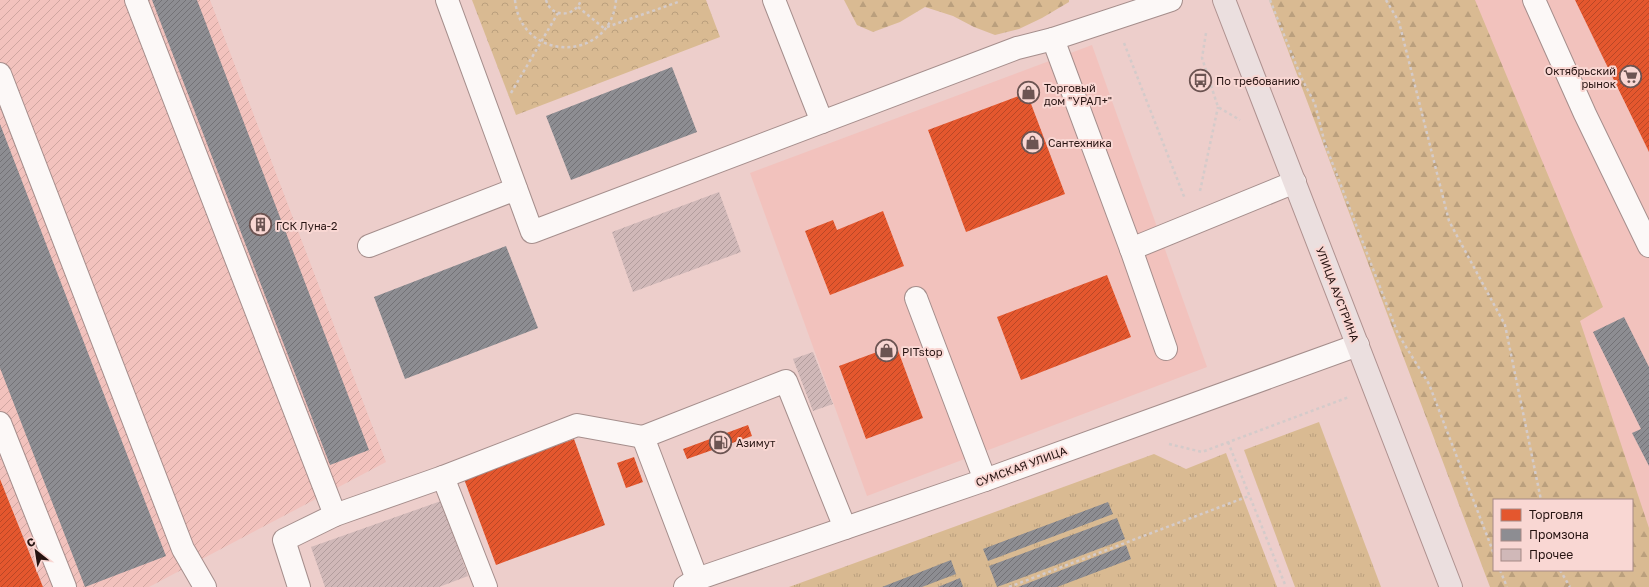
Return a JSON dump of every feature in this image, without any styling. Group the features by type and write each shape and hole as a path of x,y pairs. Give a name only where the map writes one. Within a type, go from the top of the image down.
{"main road":[{"name":"УЛИЦА АУСТРИНА","path":"1224,0 1451,587"}],"street":[{"path":"136,0 335,515"},
{"path":"447,0 532,232 1017,48 1053,39 1172,0"},
{"path":"774,0 822,122"},
{"path":"1534,0 1585,114 1649,246"},
{"path":"1053,39 1131,248 1166,350"},
{"path":"0,74 183,549 205,587"},
{"path":"1131,248 1295,182"},
{"path":"369,246 516,189"},
{"path":"916,298 985,480"},
{"name":"СУМСКАЯ УЛИЦА","path":"691,583 985,480 1358,344"},
{"path":"299,587 284,540 335,515 443,477 577,425 643,437 786,381 845,528"},
{"path":"0,423 65,587"},
{"path":"643,437 691,583"},
{"path":"443,477 486,587"}],"path":[{"path":"515,0 516,9 522,24 533,36 547,44 564,48 581,46 597,38 606,28 615,10 616,0"},
{"path":"546,0 549,8 558,13 565,14 578,7 581,0"},
{"path":"606,28 678,2 677,0"},
{"path":"1270,0 1300,77 1315,104 1325,144 1398,334 1429,384 1493,551"},
{"path":"1386,0 1399,22 1449,221 1504,325 1541,499"},
{"path":"578,7 606,28"},
{"path":"493,125 558,13"},
{"path":"1115,19 1194,223"},
{"path":"1194,223 1218,107 1202,58 1206,33 1204,26"},
{"path":"1218,107 1241,120"},
{"path":"1228,442 1286,587"},
{"path":"1009,587 1249,496"},
{"path":"1500,571 1507,587"},
{"path":"1561,571 1570,587"}],"shaded area":[{"path":"0,0 210,0 386,462 149,587 43,587 0,478"},
{"path":"1276,0 1649,0 1649,587 1633,571 1633,499 1494,499"},
{"path":"1092,45 1207,367 867,496 750,173"}],"green space":[{"path":"472,0 706,0 720,37 516,115"},
{"path":"844,0 1069,0 1069,2 1042,18 1019,29 995,35 974,27 953,16 925,7 900,22 873,32 857,25"},
{"path":"1269,0 1475,0 1603,307 1580,321 1649,528 1649,587 1490,587"},
{"path":"1319,422 1381,587 1295,587 1244,450"},
{"path":"1226,453 1277,587 789,587 1154,454 1186,469"}],"building: Торговля":[{"name":"Октябрьский рынок","path":"1575,0 1649,0 1649,152"},
{"path":"1027,93 1065,194 966,232 928,130"},
{"path":"883,211 904,266 830,295 805,231 833,220 837,230"},
{"path":"1107,275 1131,337 1021,380 997,317"},
{"path":"896,345 923,418 866,439 839,366"},
{"path":"748,425 752,436 687,459 683,449"},
{"path":"574,439 605,525 496,565 464,479"},
{"path":"634,457 643,482 626,488 617,463"},
{"path":"0,479 43,587 0,587"}],"building: Промзона":[{"name":"ГСК Луна-2","path":"152,0 197,0 369,450 330,465"},
{"path":"672,67 697,132 571,180 546,116"},
{"path":"0,124 166,556 85,587 0,368"},
{"path":"506,246 538,328 405,379 374,297"},
{"path":"1624,317 1649,367 1649,466 1632,433 1641,429 1593,332"},
{"path":"1108,502 1113,514 988,561 983,549"},
{"path":"1117,518 1125,539 997,587 989,566"},
{"path":"1126,545 1131,559 1057,587 1018,587"},
{"path":"951,560 956,574 922,587 882,587"},
{"path":"960,578 963,587 938,587"}],"building: Прочее":[{"path":"719,192 741,252 633,292 612,232"},
{"path":"813,352 833,404 813,411 793,359"},
{"path":"441,501 468,576 439,587 325,587 311,547"}],"place":[{"name":"Октябрьский рынок","path":"1631,76"},
{"name":"По требованию","path":"1201,80"},
{"name":"Торговый дом \"УРАЛ+\"","path":"1028,93"},
{"name":"Сантехника","path":"1032,142"},
{"name":"ГСК Луна-2","path":"261,225"},
{"name":"PITstop","path":"886,351"},
{"name":"Азимут","path":"720,442"}]}
